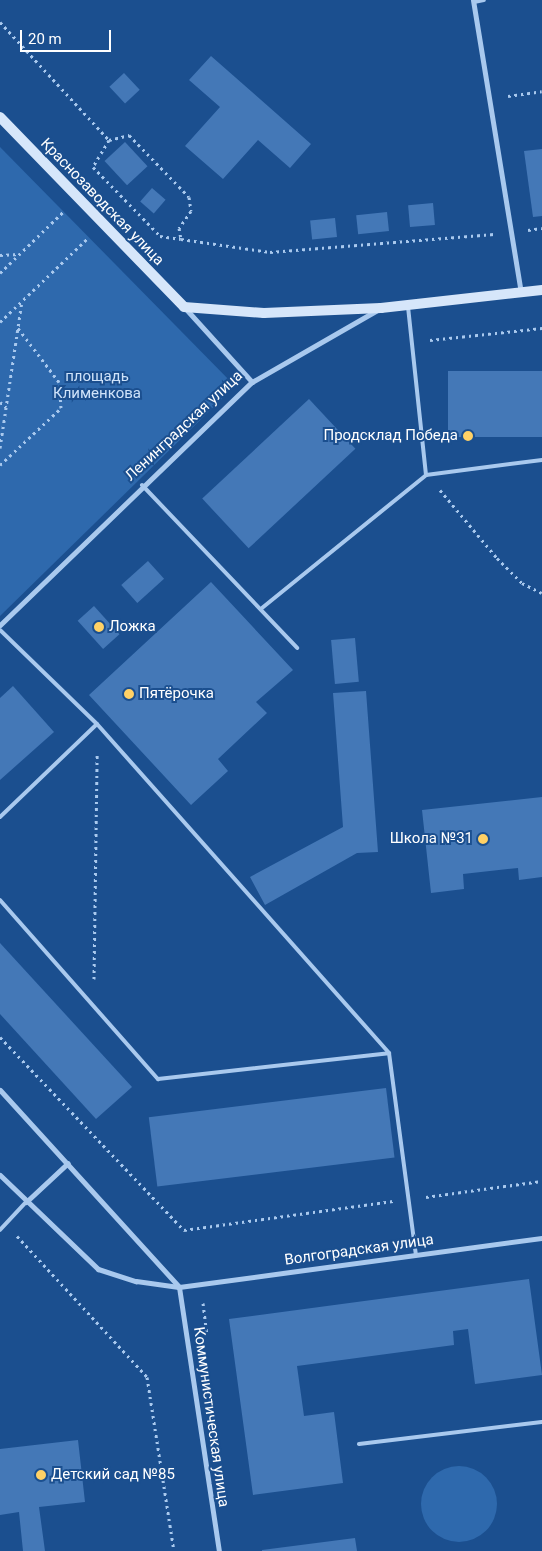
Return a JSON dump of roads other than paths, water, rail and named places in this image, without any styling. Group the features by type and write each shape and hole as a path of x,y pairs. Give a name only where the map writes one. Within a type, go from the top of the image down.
{"street":[{"path":"474,1 521,293"},
{"name":"Краснозаводская улица","path":"0,116 184,307 252,382"},
{"name":"Ленинградская улица","path":"0,625 142,485 252,382 381,308 542,290"},
{"path":"184,307 264,313 381,308"},
{"path":"0,1090 179,1286"},
{"path":"26,1202 68,1163"},
{"path":"0,1175 98,1269 136,1281 179,1286"},
{"name":"Волгоградская улица","path":"179,1286 542,1238"},
{"name":"Коммунистическая улица","path":"179,1286 218,1551"}],"lane":[{"path":"474,1 484,0"},
{"path":"408,305 426,474"},
{"path":"262,608 426,474 542,460"},
{"path":"142,485 262,608 297,648"},
{"path":"0,630 97,724 389,1053 416,1255"},
{"path":"0,816 97,724"},
{"path":"0,900 158,1079 389,1053"},
{"path":"0,1230 26,1202"},
{"path":"542,1238 542,1244"},
{"path":"358,1444 542,1422"}],"place":[{"name":"Продсклад Победа","path":"468,436"},
{"name":"Ложка","path":"99,627"},
{"name":"Пятёрочка","path":"129,694"},
{"name":"Школа №31","path":"483,839"},
{"name":"Детский сад №85","path":"41,1475"}],"park label":[{"name":"площадь Клименкова","path":"97,384"}]}
